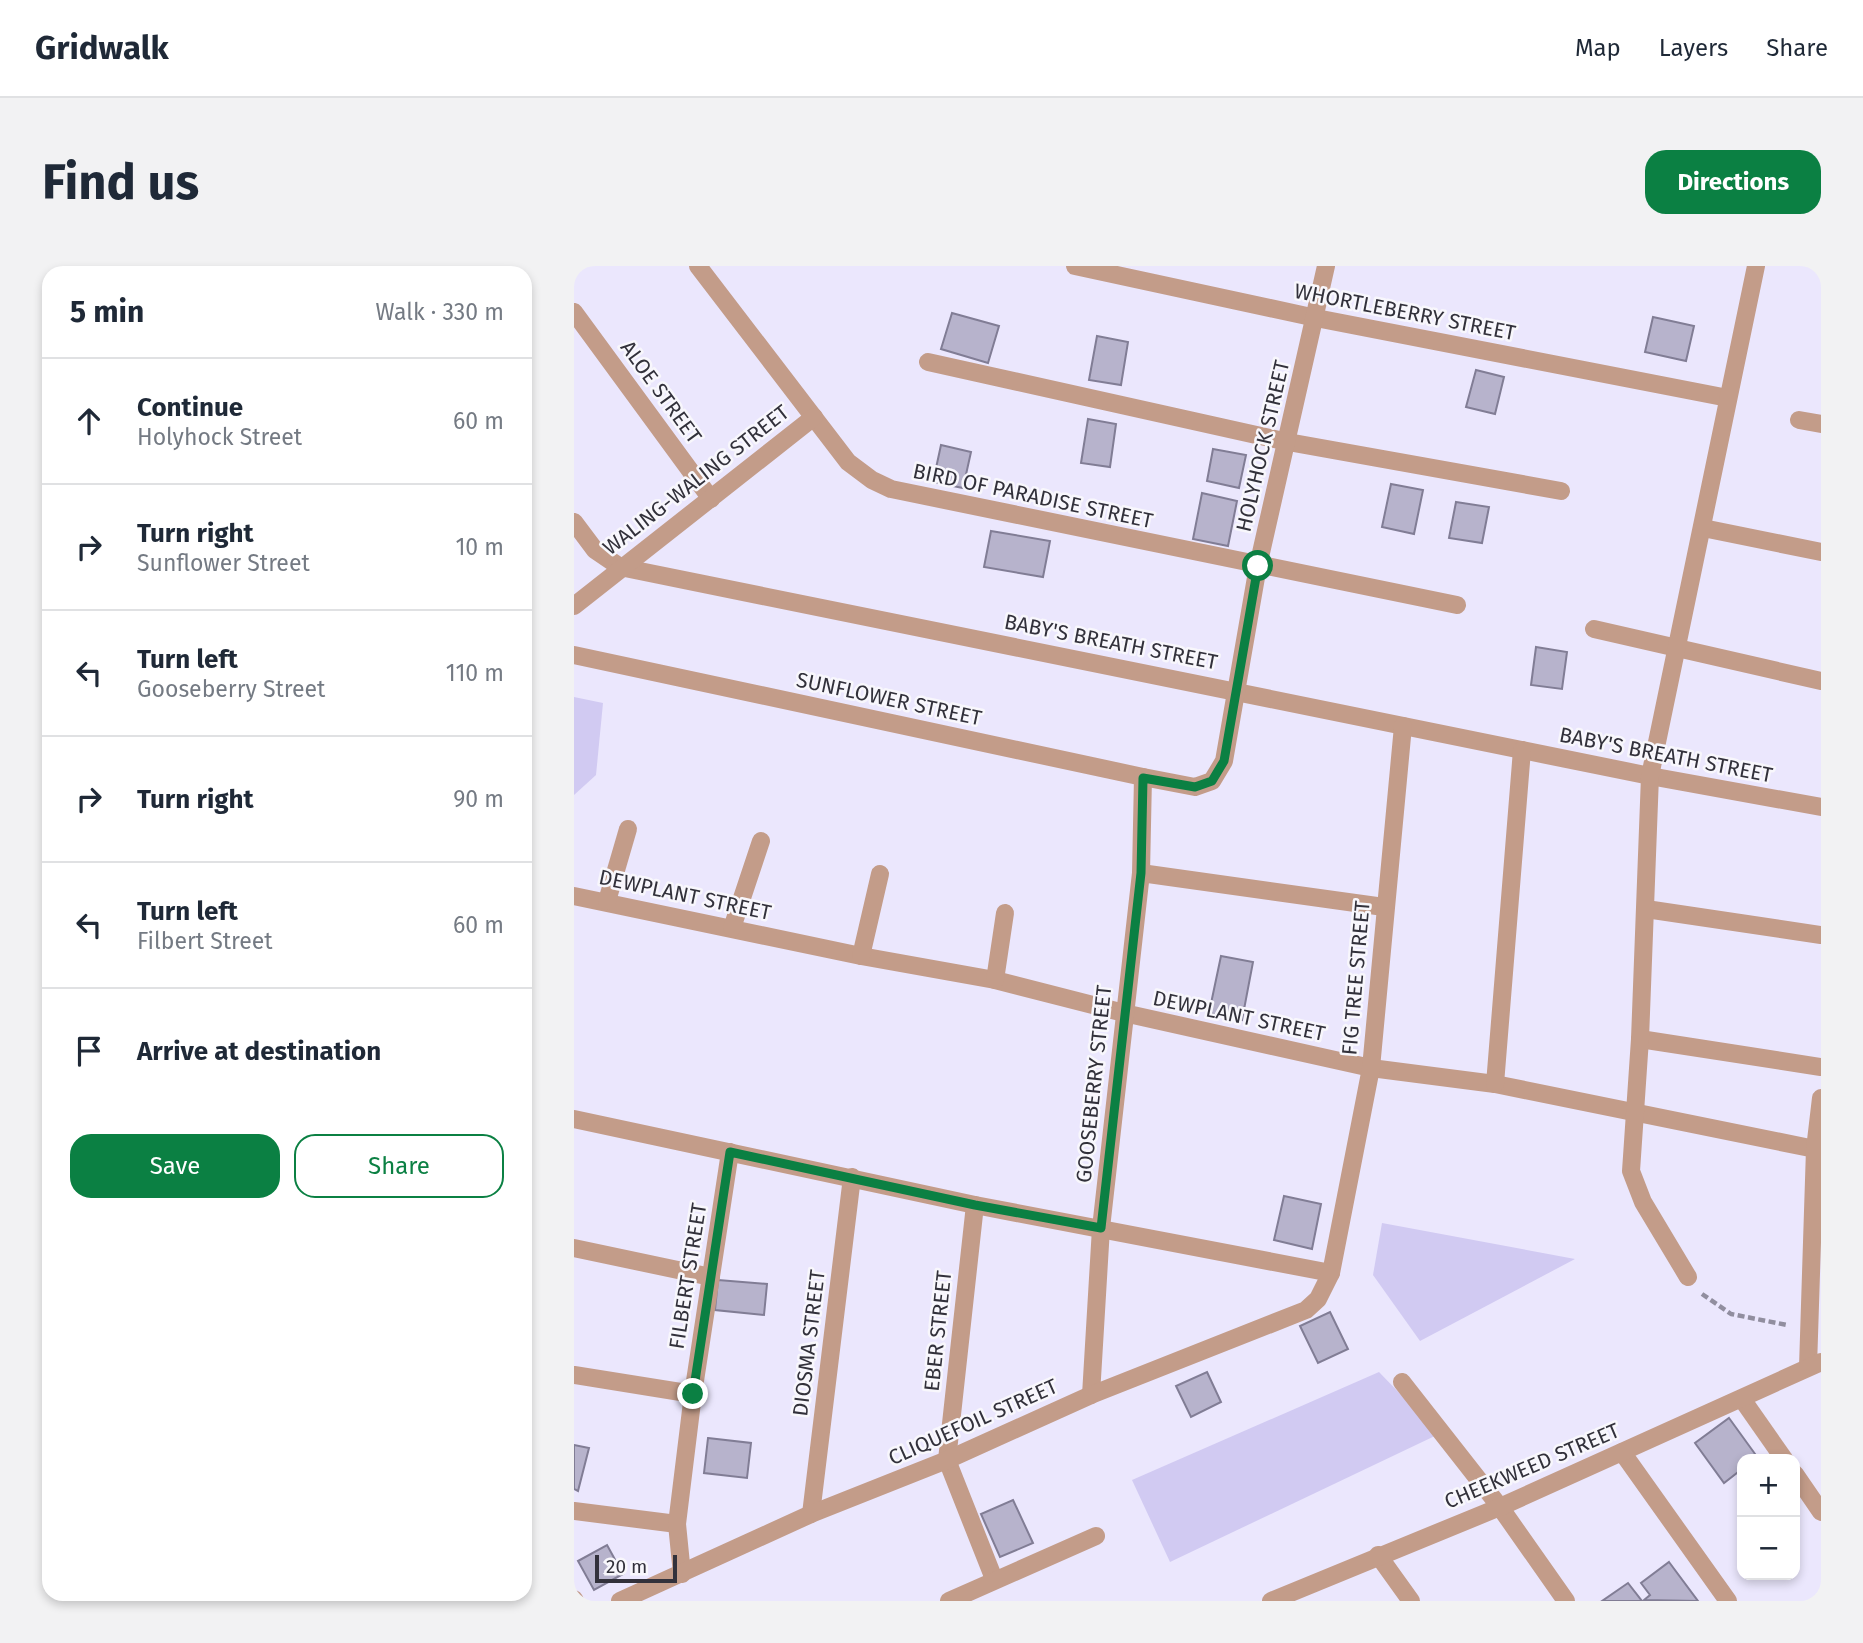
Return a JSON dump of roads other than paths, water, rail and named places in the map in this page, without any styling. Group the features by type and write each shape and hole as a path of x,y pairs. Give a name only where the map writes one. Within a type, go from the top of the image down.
{"street":[{"name":"BIRD OF PARADISE STREET","path":"698,266 848,462 872,481 891,489 1457,605"},
{"name":"WHORTLEBERRY STREET","path":"1075,266 1316,318 1728,398"},
{"name":"HOLYHOCK STREET","path":"1195,787 1212,781 1224,761 1258,566 1326,266"},
{"path":"1688,1277 1643,1202 1630,1171 1640,1039 1650,776 1756,266"},
{"name":"ALOE STREET","path":"574,312 711,499"},
{"path":"928,362 1287,442 1561,491"},
{"name":"WALING-WALING STREET","path":"574,606 581,591 620,567 711,499 814,416"},
{"path":"1799,420 1821,424"},
{"name":"BABY'S BREATH STREET","path":"574,522 595,550 620,567 1650,776 1821,807"},
{"path":"1703,528 1821,552"},
{"path":"1594,629 1821,681"},
{"name":"SUNFLOWER STREET","path":"574,655 1195,787"},
{"name":"FIG TREE STREET","path":"1331,1273 1371,1068 1403,726"},
{"path":"1494,1084 1522,750"},
{"name":"GOOSEBERRY STREET","path":"1091,1395 1101,1228 1141,873 1143,778"},
{"path":"607,901 628,830"},
{"path":"732,928 761,841"},
{"path":"1141,873 1384,907"},
{"path":"861,956 880,874"},
{"name":"DEWPLANT STREET","path":"574,896 861,956 995,980 1124,1013 1371,1068 1494,1084 1815,1149"},
{"path":"1646,909 1821,935"},
{"path":"995,980 1005,913"},
{"path":"1640,1039 1821,1067"},
{"name":"CHEEKWEED STREET","path":"1271,1601 1500,1507 1815,1365 1810,1330 1815,1149 1821,1098"},
{"path":"574,1119 975,1205 1331,1273"},
{"name":"FILBERT STREET","path":"682,1574 677,1524 693,1394 730,1152"},
{"name":"DIOSMA STREET","path":"811,1514 852,1177"},
{"name":"EBER STREET","path":"975,1205 947,1460 994,1579"},
{"path":"574,1248 711,1277"},
{"name":"CLIQUEFOIL STREET","path":"620,1601 811,1514 947,1460 1091,1395 1306,1310 1318,1299 1331,1273"},
{"path":"574,1375 693,1394"},
{"path":"1402,1382 1500,1507 1566,1601"},
{"path":"1742,1399 1780,1454"},
{"path":"1622,1452 1728,1601"},
{"path":"1800,1481 1821,1512"},
{"path":"574,1511 677,1524"},
{"path":"949,1601 1096,1536"},
{"path":"1378,1555 1411,1601"}]}
